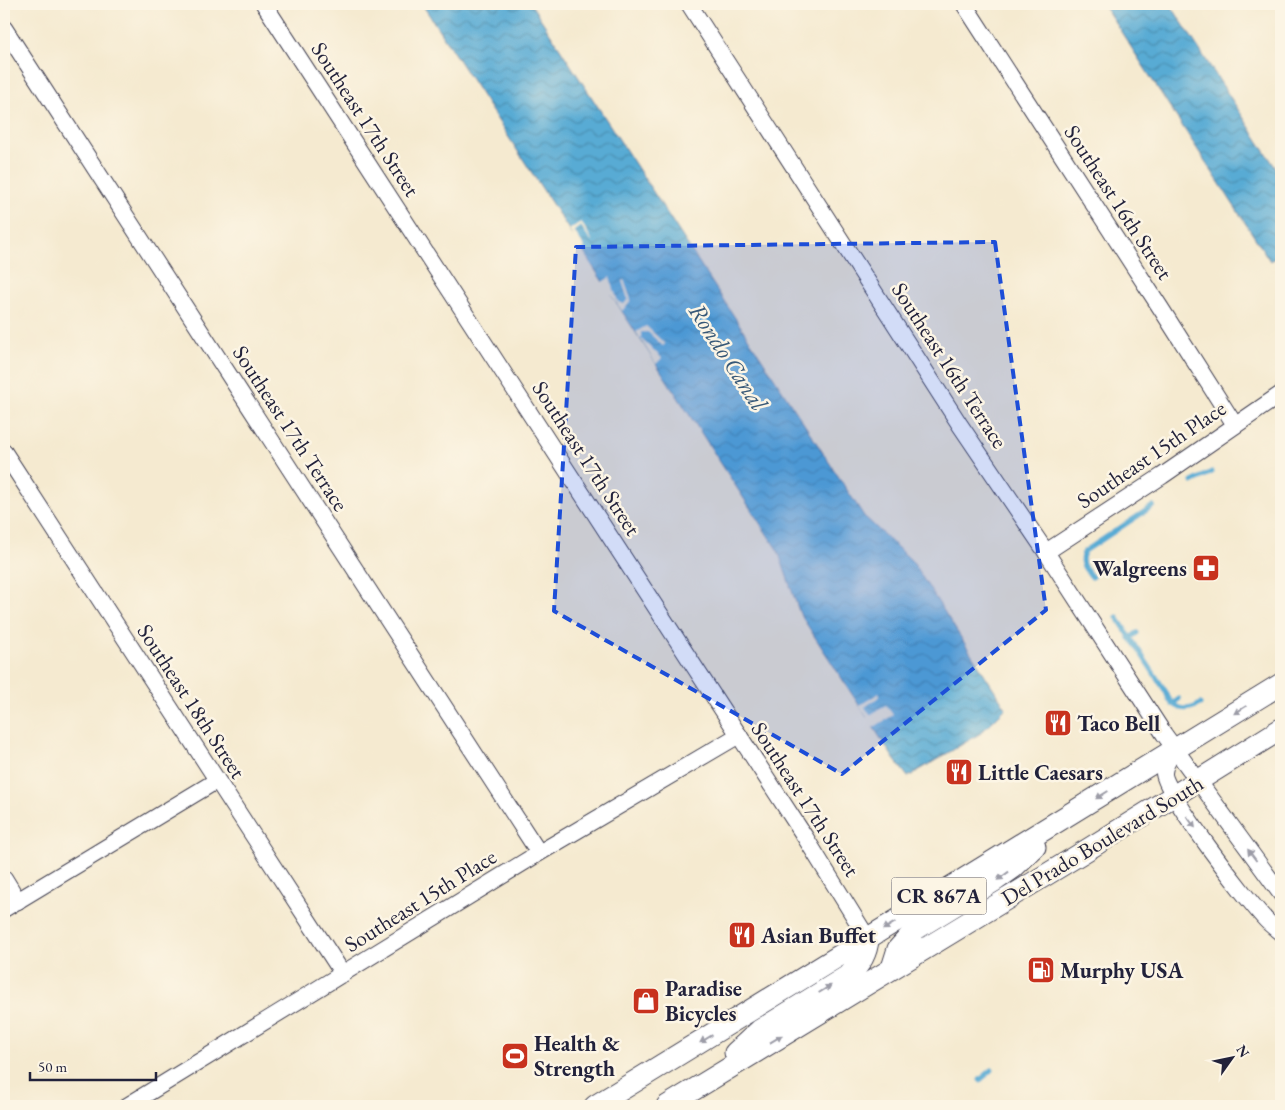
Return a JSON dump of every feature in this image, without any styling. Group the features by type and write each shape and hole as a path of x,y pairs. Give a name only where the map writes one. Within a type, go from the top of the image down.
{"main road":[{"name":"Del Prado Boulevard South","path":"595,1106 1281,684"},
{"name":"Del Prado Boulevard South","path":"667,1106 1281,729"},
{"path":"892,968 898,949 916,929 1007,872 1079,810"},
{"path":"704,1083 760,1030 854,970 867,949 868,939"}],"street":[{"name":"Southeast 17th Street","path":"264,4 805,837 868,939"},
{"name":"Southeast 16th Terrace","path":"689,4 960,425 1176,749 1281,894"},
{"name":"Southeast 16th Street","path":"964,4 1235,425"},
{"name":"Southeast 17th Terrace","path":"4,28 539,853"},
{"name":"Southeast 15th Place","path":"1046,552 1162,476 1281,394"},
{"name":"Southeast 18th Street","path":"4,452 343,974"},
{"name":"Southeast 15th Place","path":"127,1106 539,853 739,735"},
{"path":"1176,749 1167,762 1164,773 1166,783 1173,796 1183,812 1266,920 1281,933"},
{"path":"4,910 216,781"},
{"path":"4,878 18,901"}],"highlighted area":[{"path":"995,242 1046,610 842,774 554,611 576,247"}],"water":[{"name":"Rondo Canal","path":"422,4 531,4 864,516 912,561 1006,708 981,733 908,777 894,759 800,614 778,551"},
{"path":"1103,4 1170,4 1281,176 1281,254 1270,261"}],"pier":[{"path":"581,222 592,240 581,226 574,231 585,248 580,251 571,238 573,236 569,230"},
{"path":"610,277 618,302 624,304 628,299 622,281 624,280 631,300 622,311 601,283"},
{"path":"646,326 665,344 663,346 648,332 641,332 641,339 662,358 656,364 636,332"},
{"path":"879,693 880,696 865,707 870,715 886,705 893,715 871,729 865,719 867,717 859,706"}],"waterway":[{"path":"1192,482 1212,472"},
{"path":"1092,577 1082,562 1085,551 1153,506"},
{"path":"1117,617 1171,702 1175,706 1184,709 1200,704"},
{"path":"1130,638 1137,633"},
{"path":"1172,704 1179,699"},
{"path":"980,1080 992,1070"}],"place":[{"name":"Walgreens","path":"1206,568"},
{"name":"Taco Bell","path":"1058,723"},
{"name":"Little Caesars","path":"959,772"},
{"name":"Asian Buffet","path":"742,935"},
{"name":"Murphy USA","path":"1041,970"},
{"name":"Paradise Bicycles","path":"646,1001"},
{"name":"Health & Strength","path":"515,1056"}]}
